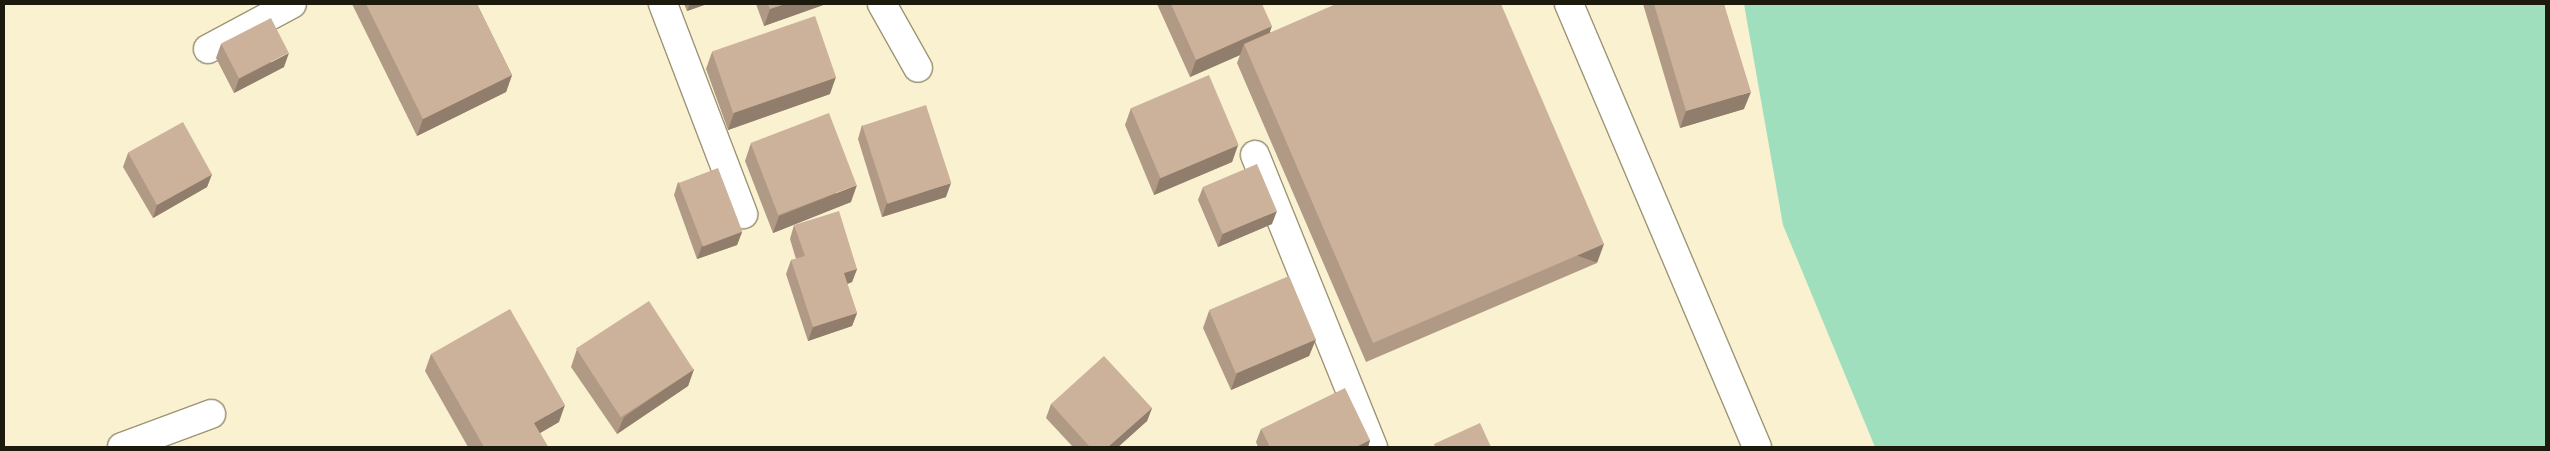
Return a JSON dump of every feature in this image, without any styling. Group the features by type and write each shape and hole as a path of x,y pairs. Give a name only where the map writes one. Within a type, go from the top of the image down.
{"street":[{"path":"208,49 292,4"},
{"path":"663,4 743,214"},
{"path":"882,4 918,68"},
{"path":"1569,4 1757,447"},
{"path":"1255,155 1373,447"},
{"path":"122,447 211,414"}],"green space":[{"path":"1744,4 2546,4 2546,447 1875,447 1783,225"}],"building":[{"path":"366,4 477,4 512,75 423,119"},
{"path":"768,4 785,4 770,9"},
{"path":"1171,4 1262,4 1272,26 1196,60"},
{"path":"1336,4 1501,4 1604,244 1373,343 1244,44"},
{"path":"1654,4 1724,4 1751,92 1686,111"},
{"path":"815,16 836,77 733,113 712,51"},
{"path":"271,18 289,53 239,78 221,43"},
{"path":"1209,75 1239,145 1160,178 1131,108"},
{"path":"926,105 951,183 888,204 862,126"},
{"path":"829,113 857,185 778,215 751,143"},
{"path":"183,122 212,174 157,205 128,153"},
{"path":"1257,164 1277,211 1223,234 1203,187"},
{"path":"718,168 742,231 703,247 679,183"},
{"path":"839,211 857,269 844,273 857,313 813,327 791,260 805,256 794,225"},
{"path":"1289,276 1316,340 1236,374 1209,310"},
{"path":"649,301 694,370 621,417 576,348"},
{"path":"510,309 565,405 534,423 548,447 484,447 431,354"},
{"path":"1104,356 1152,408 1108,447 1090,447 1051,404"},
{"path":"1345,388 1370,440 1356,447 1270,447 1261,429"},
{"path":"1480,423 1491,447 1435,447 1434,444"}]}
